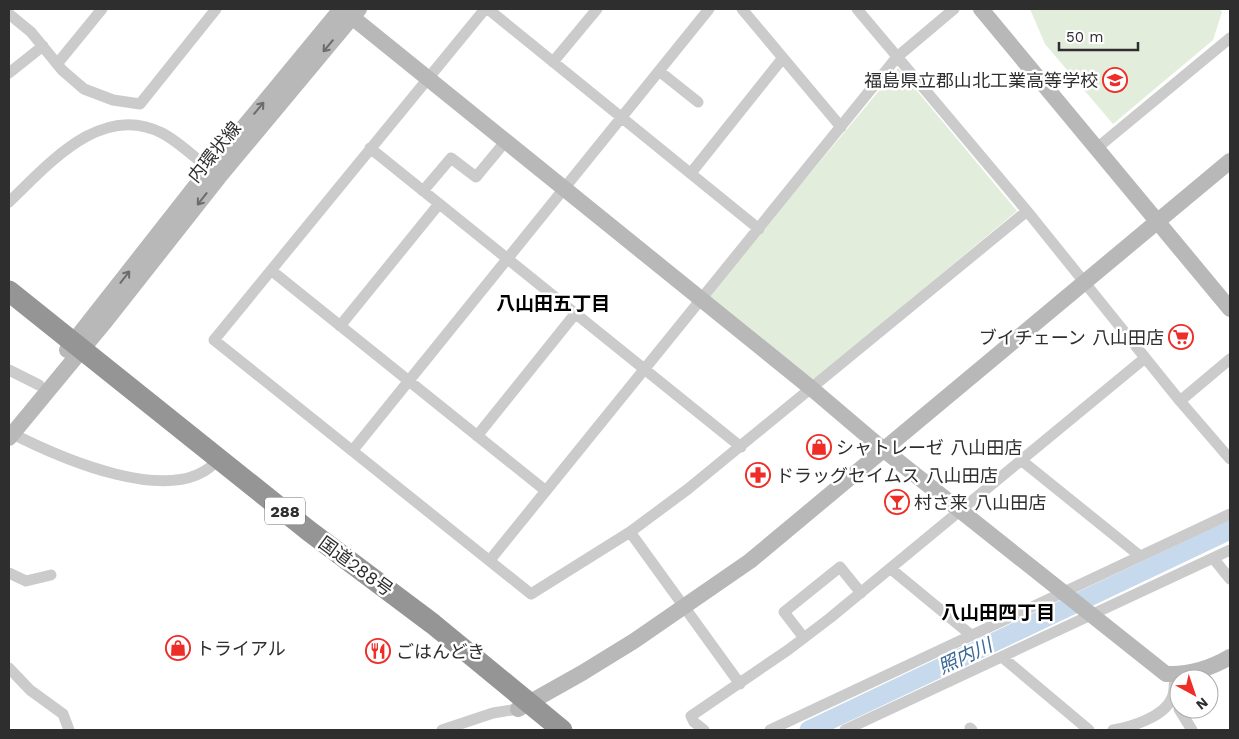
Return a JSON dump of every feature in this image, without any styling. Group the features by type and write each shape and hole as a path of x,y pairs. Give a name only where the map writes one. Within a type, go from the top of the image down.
{"highway":[{"name":"国道288号","path":"9,291 216,461"},
{"name":"国道288号","path":"9,301 216,461 524,706 562,730"},
{"name":"国道288号","path":"524,706 544,730"}],"street":[{"path":"57,64 102,9"},
{"path":"759,229 486,9 214,340 531,594 630,532 741,447 1027,211"},
{"path":"553,62 597,9"},
{"path":"353,450 709,9"},
{"path":"742,9 782,59 841,126"},
{"path":"857,9 1027,211 1180,401 1230,459"},
{"path":"490,560 896,57 954,9"},
{"path":"981,9 1230,309"},
{"path":"9,14 31,32 57,64 84,89 113,100 140,104 213,10"},
{"path":"349,11 427,79 812,388 884,450 1166,674 1169,674"},
{"name":"内環状線","path":"57,371 214,173 349,11"},
{"path":"1097,148 1230,38"},
{"path":"9,74 43,46"},
{"path":"690,173 782,59"},
{"path":"659,71 698,102"},
{"path":"9,202 70,146 112,125 136,125 163,134 214,173"},
{"path":"423,191 451,158 476,177 505,142"},
{"path":"370,148 741,447"},
{"path":"442,730 493,713 524,706 582,673 686,608 750,562 1230,161"},
{"path":"340,326 439,204"},
{"path":"272,271 546,491"},
{"path":"477,436 575,314"},
{"path":"704,730 694,722 691,716 740,684 804,638 1145,358"},
{"path":"1180,401 1230,359"},
{"path":"9,370 39,385"},
{"path":"10,431 57,371"},
{"path":"10,431 39,385 57,371"},
{"path":"10,431 72,461 115,474 151,480 175,480 193,476 216,461"},
{"path":"1021,460 1140,556"},
{"path":"770,730 1230,514"},
{"path":"630,532 740,684"},
{"path":"846,730 1230,550"},
{"path":"1214,558 1230,579"},
{"path":"804,638 784,612 840,567 861,593"},
{"path":"891,568 971,635"},
{"path":"9,573 26,581 50,575"},
{"path":"1002,657 1089,730"},
{"path":"1200,669 1230,657"},
{"path":"9,668 30,690 63,714 69,730"},
{"path":"1113,730 1138,725 1158,713 1169,701"},
{"path":"1185,719 1192,730"}],"green space":[{"name":"福島県立郡山北工業高等学校","path":"1030,9 1219,9 1222,12 1213,40 1113,124 1045,44"},
{"path":"898,68 1017,211 814,380 707,297"}],"waterway":[{"name":"照内川","path":"809,730 1230,530"}],"place":[{"name":"福島県立郡山北工業高等学校","path":"1115,80"},
{"name":"ブイチェーン 八山田店","path":"1181,337"},
{"name":"シャトレーゼ 八山田店","path":"819,447"},
{"name":"ドラッグセイムス 八山田店","path":"758,475"},
{"name":"村さ来 八山田店","path":"897,502"},
{"name":"トライアル","path":"178,648"},
{"name":"ごはんどき","path":"378,651"}],"district":[{"name":"八山田五丁目","path":"553,303"},
{"name":"八山田四丁目","path":"998,612"}]}
